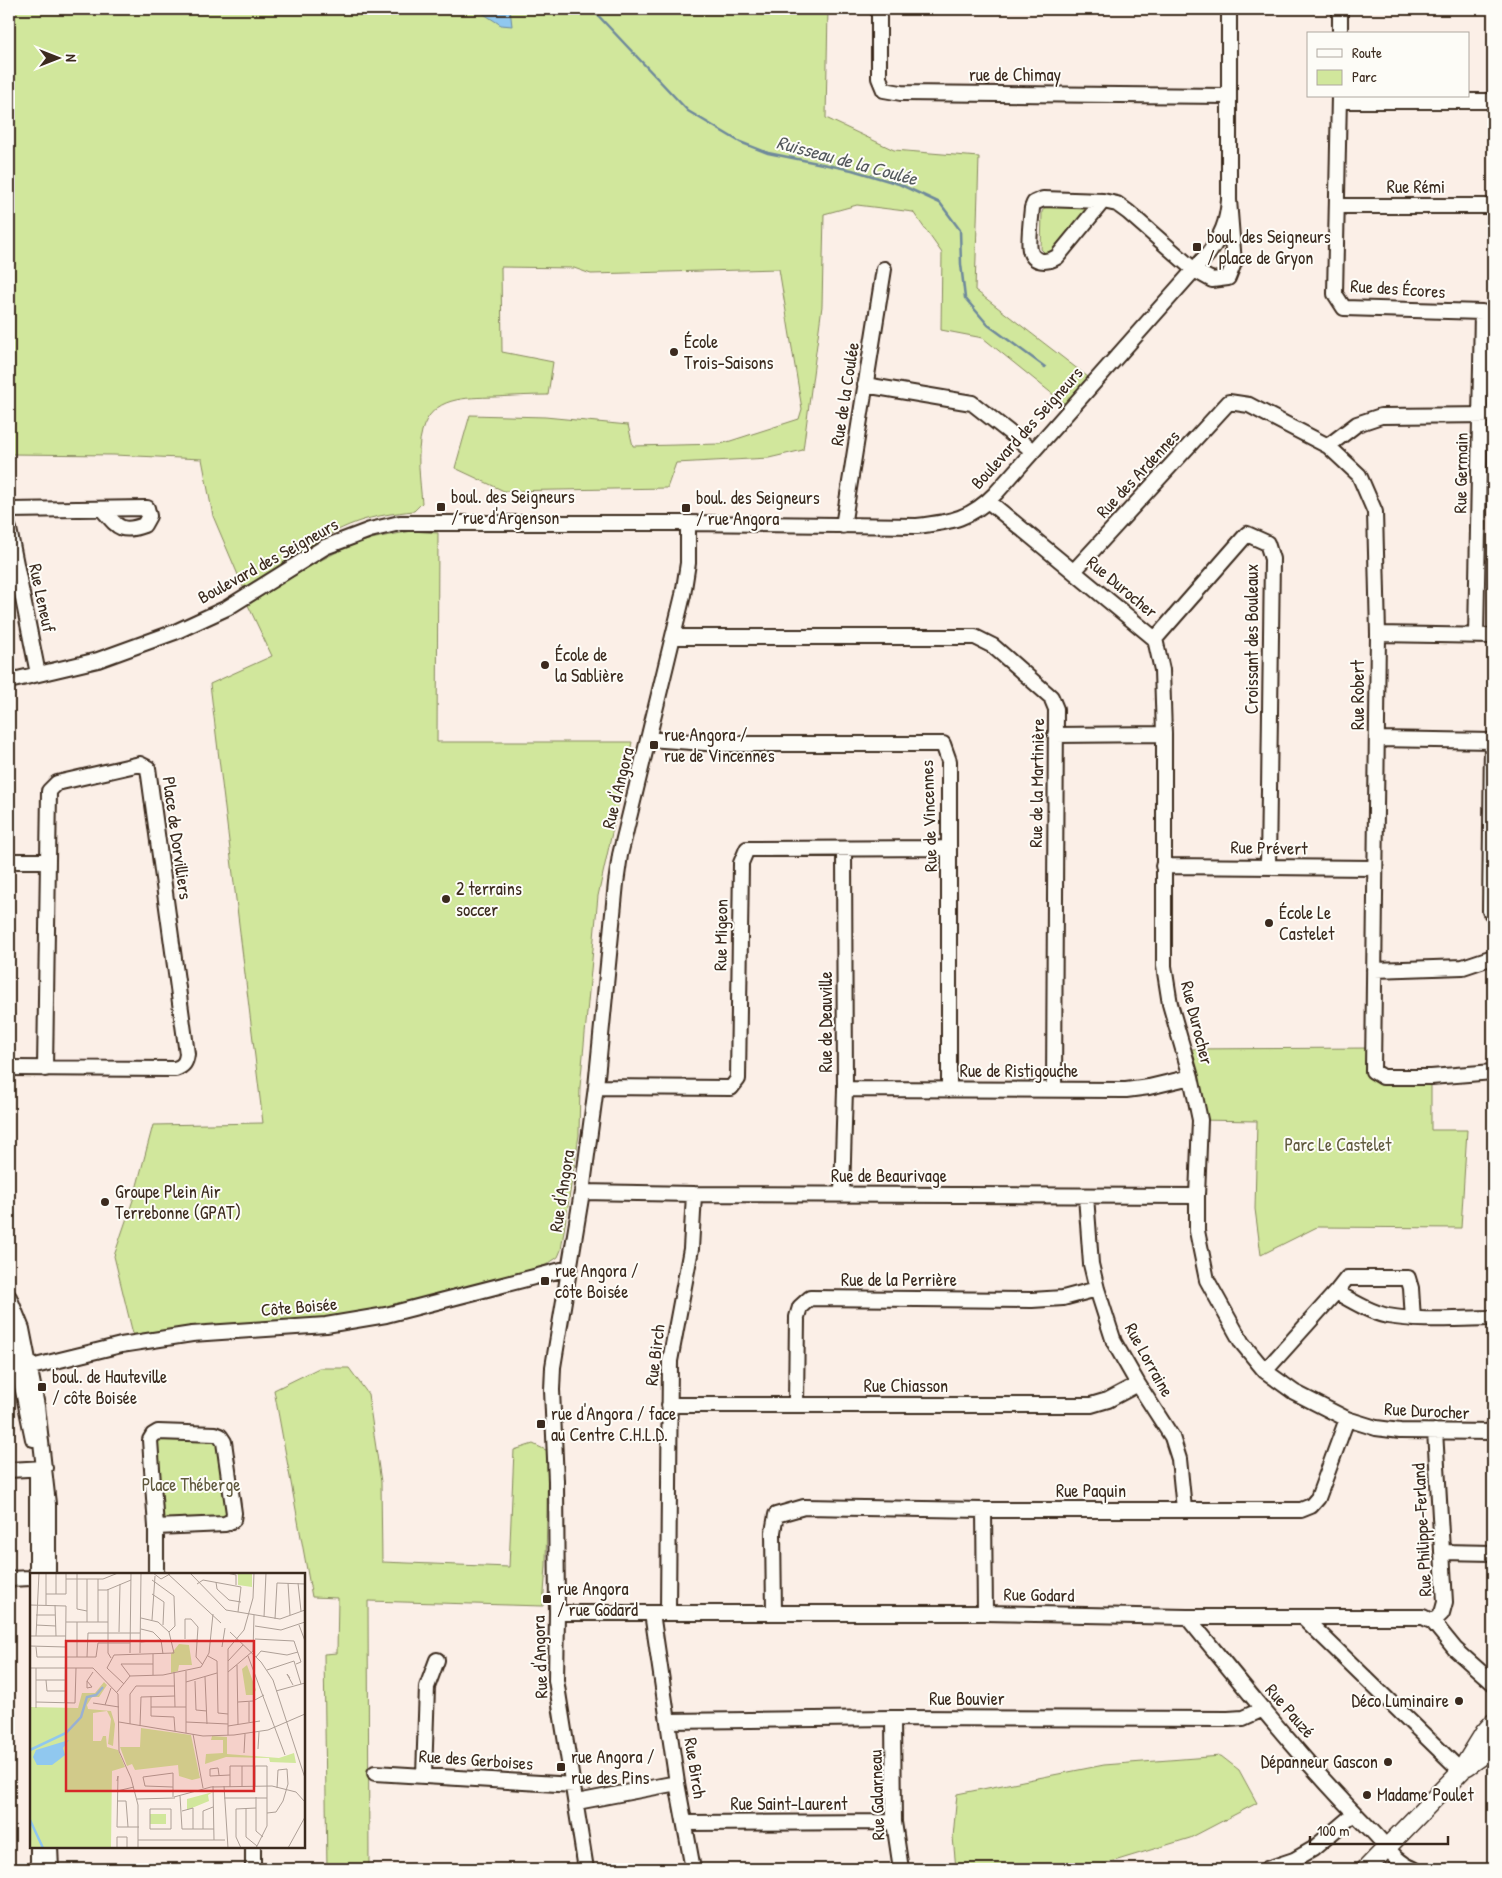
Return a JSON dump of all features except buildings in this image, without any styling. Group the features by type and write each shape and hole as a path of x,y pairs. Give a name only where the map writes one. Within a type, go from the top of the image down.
{"main road":[{"path":"1461,1771 1493,1724"},
{"path":"1366,1869 1461,1771 1493,1748"}],"street":[{"name":"rue de Chimay","path":"879,9 878,78 884,90 900,93 1228,96"},
{"name":"Boulevard des Seigneurs","path":"9,681 98,660 175,632 226,608 325,547 370,530 400,523 688,523 917,526 950,522 971,514 988,501 1033,451 1209,253 1222,233 1228,219 1229,200 1229,9"},
{"path":"1340,9 1340,32"},
{"path":"1339,99 1493,101"},
{"name":"Rue des Écores","path":"1339,99 1336,294 1344,308 1482,312"},
{"path":"1103,201 1057,257 1051,261 1036,259 1030,250 1032,208 1034,203 1043,199 1103,201 1117,204 1128,212 1194,270"},
{"name":"Boulevard des Seigneurs","path":"1194,270 1212,280 1228,278 1234,263 1229,200"},
{"name":"Rue Rémi","path":"1338,206 1493,206"},
{"name":"Rue de la Coulée","path":"843,526 884,269"},
{"name":"Rue Germain","path":"1476,636 1487,415 1482,312"},
{"path":"865,385 972,403 1033,451"},
{"name":"Rue Robert","path":"1229,402 1249,405 1328,446 1359,475 1375,512 1378,634 1373,1071 1383,1077 1432,1077 1493,1072"},
{"name":"Rue des Ardennes","path":"1074,571 1229,402"},
{"path":"1328,446 1357,424 1381,416 1487,415"},
{"name":"Rue Durocher","path":"988,501 1155,639 1162,670 1164,734 1164,966 1170,1004 1192,1077 1200,1120 1196,1196 1197,1231 1207,1280 1242,1343 1265,1371 1294,1392 1347,1419 1376,1428 1400,1431 1493,1432"},
{"path":"9,510 102,509"},
{"name":"Rue d'Angora","path":"586,1869 577,1802 556,1680 556,1481 552,1390 553,1367 582,1192 596,1087 620,855 683,595 688,563 688,523"},
{"name":"Rue Leneuf","path":"9,529 38,674"},
{"name":"Croissant des Bouleaux","path":"1155,639 1247,534 1267,543 1272,559 1268,867"},
{"path":"1378,634 1493,636"},
{"name":"Rue de la Martinière","path":"673,637 975,637 993,646 1051,697 1056,709 1054,1089"},
{"path":"1055,735 1164,734"},
{"name":"Rue de Vincennes","path":"649,739 720,744 943,744 949,761 949,1090"},
{"path":"1377,739 1492,741 1490,911 1493,915"},
{"name":"Place de Dorvilliers","path":"9,1068 45,1069 176,1069 183,1066 186,1061 187,1054 148,768 140,764 57,783 49,790 45,1069"},
{"name":"Rue Migeon","path":"596,1087 731,1088 738,1078 741,863 747,849 950,848"},
{"name":"Rue de Deauville","path":"842,1194 845,1089 844,849"},
{"path":"9,861 47,861"},
{"name":"Rue Prévert","path":"1163,866 1375,868"},
{"path":"1374,970 1463,968 1493,957"},
{"name":"Rue de Ristigouche","path":"845,1089 1126,1090 1149,1087 1192,1077"},
{"name":"Rue de Beaurivage","path":"582,1192 1196,1196"},
{"name":"Rue Birch","path":"668,1612 670,1361 691,1249 694,1194"},
{"name":"Rue Lorraine","path":"1086,1196 1091,1264 1097,1289 1114,1342 1172,1437 1179,1459 1184,1509"},
{"name":"Côte Boisée","path":"25,1369 121,1345 183,1335 326,1325 386,1315 569,1268"},
{"path":"1265,1371 1347,1278 1408,1278 1412,1288 1413,1319"},
{"name":"Rue de la Perrière","path":"796,1404 797,1317 800,1307 810,1298 1032,1300 1063,1298 1097,1289"},
{"path":"1336,1292 1361,1306 1387,1316 1413,1319 1493,1318"},
{"path":"10,1302 22,1329 32,1432 48,1504 48,1573"},
{"name":"Rue Chiasson","path":"669,1405 1091,1405 1108,1400 1138,1384"},
{"name":"Rue Paquin","path":"774,1612 773,1532 776,1515 804,1507 984,1510 1301,1510 1311,1506 1318,1498 1347,1419"},
{"name":"Rue Philippe-Ferland","path":"1434,1622 1442,1613 1445,1602 1435,1431"},
{"path":"156,1527 224,1524 233,1520 234,1512 224,1442 220,1436 215,1434 158,1432 150,1440 156,1527 156,1573"},
{"path":"9,1470 41,1469"},
{"path":"37,1573 38,1492 41,1469"},
{"path":"984,1510 985,1613"},
{"path":"1442,1552 1493,1553"},
{"path":"9,1579 30,1578"},
{"name":"Rue Godard","path":"557,1613 774,1612 1304,1618 1423,1617 1434,1622"},
{"name":"Rue Birch","path":"652,1613 677,1783 694,1869"},
{"name":"Rue Pauzé","path":"1187,1617 1354,1814 1401,1864 1414,1869"},
{"path":"1304,1618 1461,1771"},
{"path":"1434,1622 1455,1649 1493,1684"},
{"path":"424,1775 427,1687 437,1660"},
{"name":"Rue Bouvier","path":"669,1721 893,1718 1228,1719 1243,1718 1263,1708"},
{"name":"Rue Galarneau","path":"893,1718 894,1822 901,1869"},
{"name":"Rue des Gerboises","path":"375,1773 574,1785"},
{"path":"577,1802 677,1783"},
{"path":"1267,1869 1294,1860 1312,1849 1354,1814"},
{"name":"Rue Saint-Laurent","path":"685,1823 894,1822"},
{"path":"38,1848 38,1869"},
{"path":"50,1848 50,1869"},
{"path":"253,1848 253,1869"}],"green space":[{"path":"9,9 828,9 826,118 894,150 979,157 975,290 1088,377 1065,404 983,338 941,330 942,253 913,212 857,205 824,214 822,306 803,450 769,458 676,463 667,488 504,491 455,468 470,415 545,417 628,425 633,446 721,444 799,419 802,409 779,269 591,274 574,268 501,267 502,352 553,362 548,395 461,399 442,405 433,411 422,431 419,457 422,503 414,511 370,518 342,528 313,544 244,589 213,516 202,459 114,455 9,454"},
{"path":"1045,206 1085,207 1087,213 1053,252 1045,253 1041,249 1042,212"},
{"path":"412,531 438,533 437,742 632,742 598,896 580,1087 579,1135 561,1250 558,1257 546,1265 374,1314 134,1338 114,1256 134,1197 153,1125 263,1123 210,684 272,656 248,605 309,567 348,547 372,539"},
{"name":"Parc Le Castelet","path":"1373,1048 1373,1071 1431,1077 1431,1130 1467,1130 1461,1228 1317,1227 1261,1255 1255,1209 1257,1121 1200,1120 1183,1049"},
{"path":"319,1368 349,1368 368,1394 381,1482 382,1562 509,1567 514,1450 533,1444 548,1451 546,1566 543,1606 368,1601 369,1869 327,1869 324,1654 337,1653 338,1598 312,1597 274,1390"},
{"name":"Place Théberge","path":"153,1435 220,1436 233,1520 156,1527"},
{"path":"1221,1756 1239,1770 1257,1803 1190,1838 1088,1869 956,1869 953,1837 957,1794 1104,1765"}],"water":[{"path":"476,9 510,9 512,26 501,25"}],"waterway":[{"name":"Ruisseau de la Coulée","path":"592,9 688,111 740,142 768,153 852,170 899,184 940,203 960,230 965,298 988,325 1045,367"}],"place":[{"name":"boul. des Seigneurs / place de Gryon","path":"1197,247"},
{"name":"École Trois-Saisons","path":"674,352"},
{"name":"boul. des Seigneurs / rue d'Argenson","path":"441,507"},
{"name":"boul. des Seigneurs / rue Angora","path":"686,508"},
{"name":"École de la Sablière","path":"545,665"},
{"name":"rue Angora / rue de Vincennes","path":"654,745"},
{"name":"2 terrains soccer","path":"446,899"},
{"name":"École Le Castelet","path":"1269,923"},
{"name":"Groupe Plein Air Terrebonne (GPAT)","path":"105,1202"},
{"name":"rue Angora / côte Boisée","path":"545,1281"},
{"name":"boul. de Hauteville / côte Boisée","path":"42,1387"},
{"name":"rue d'Angora / face au Centre C.H.L.D.","path":"541,1424"},
{"name":"rue Angora / rue Godard","path":"547,1599"},
{"name":"Déco Luminaire","path":"1459,1701"},
{"name":"Dépanneur Gascon","path":"1388,1762"},
{"name":"rue Angora / rue des Pins","path":"561,1767"},
{"name":"Madame Poulet","path":"1367,1795"}]}
